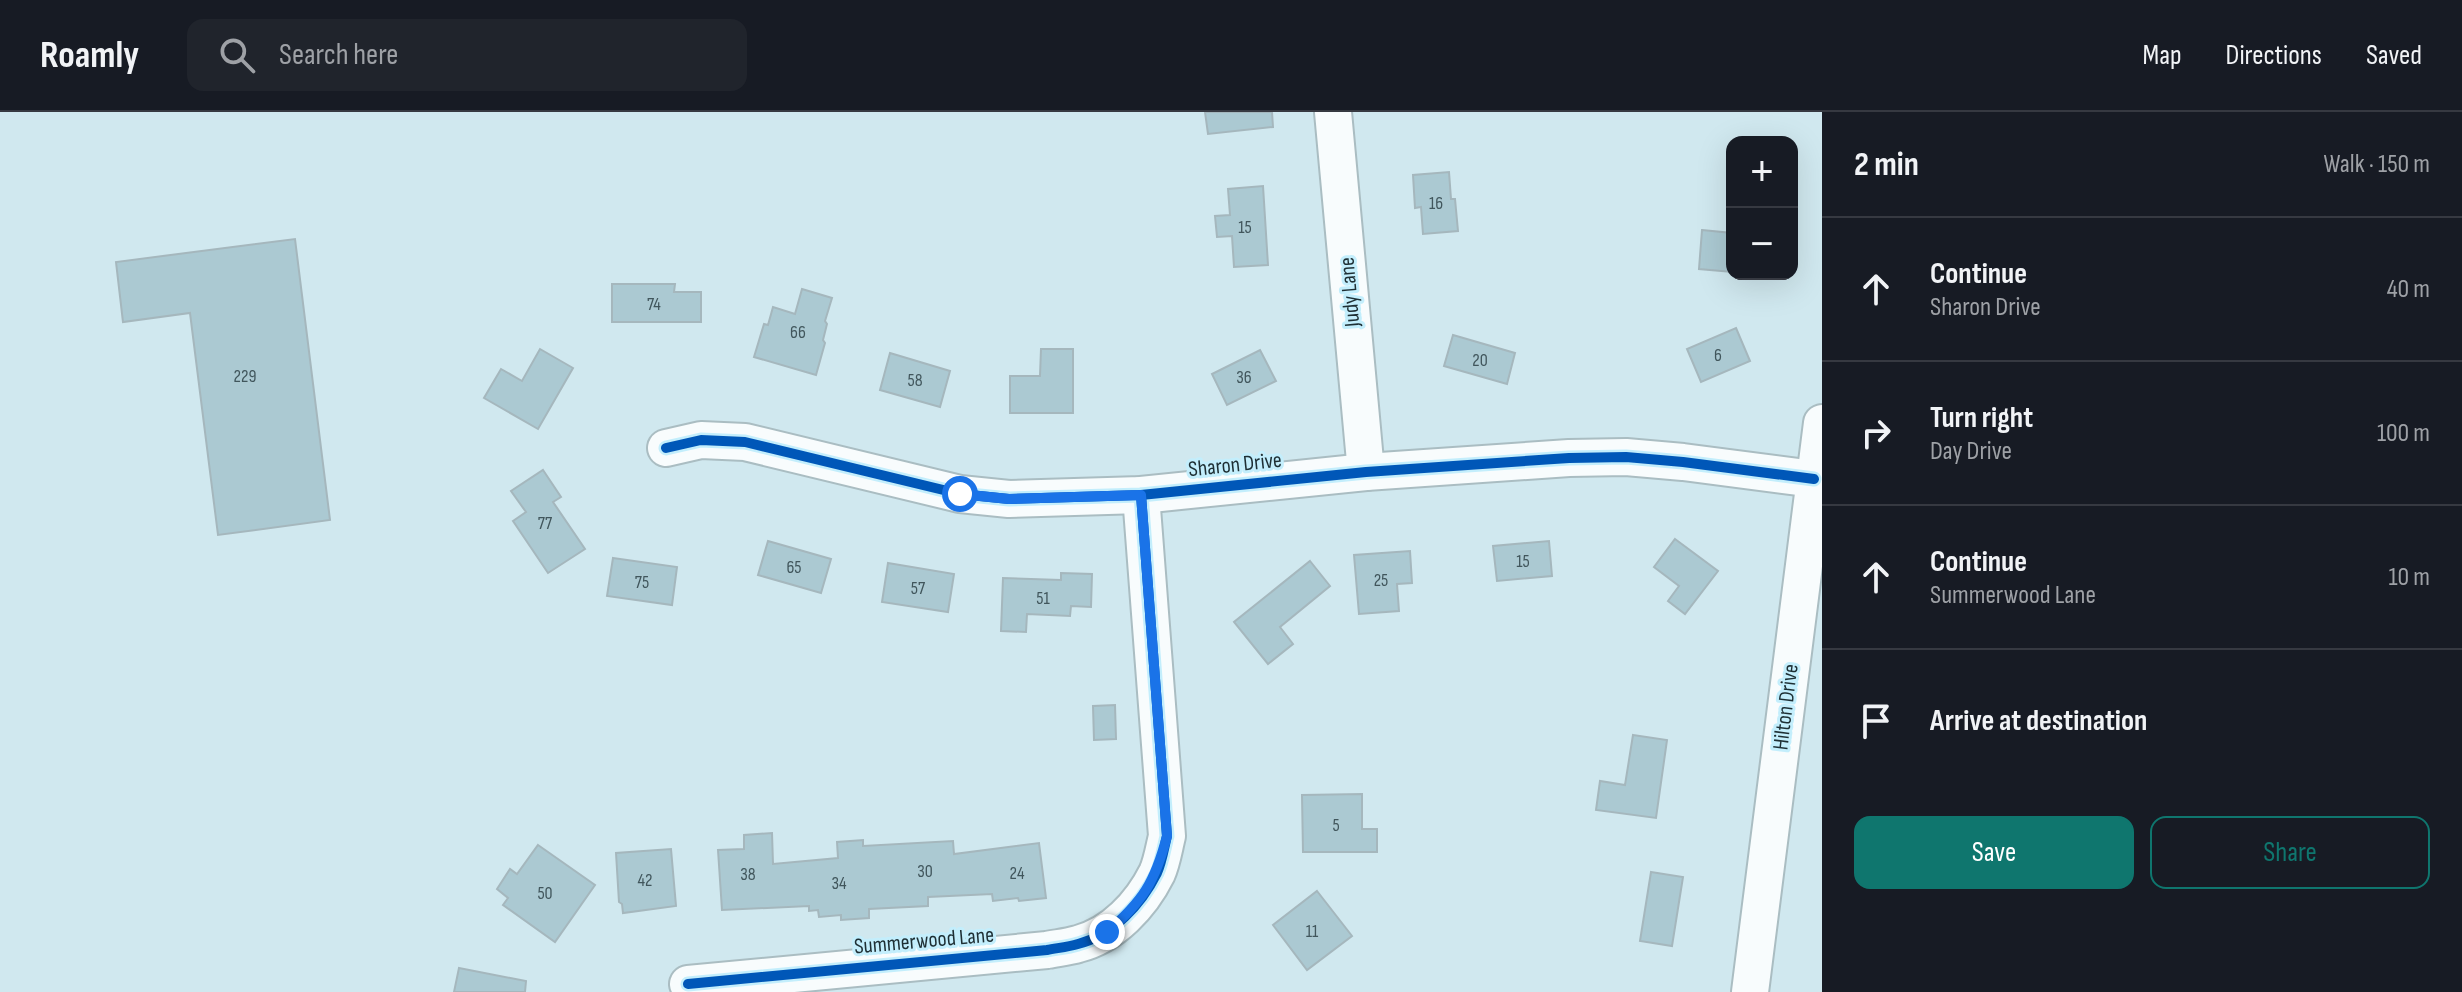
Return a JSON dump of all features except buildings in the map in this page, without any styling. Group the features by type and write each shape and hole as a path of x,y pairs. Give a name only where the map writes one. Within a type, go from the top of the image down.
{"street":[{"name":"Judy Lane","path":"1333,112 1366,472"},
{"name":"Hilton Drive","path":"1750,992 1822,423"},
{"name":"Sharon Drive","path":"666,448 701,440 745,442 960,494 1009,499 1141,495 1366,472 1569,458 1626,457 1814,479"},
{"name":"Summerwood Lane","path":"688,984 1031,952 1080,944 1107,932 1129,912 1158,870 1167,836 1141,495"}],"cycle path":[{"path":"666,448 701,440 745,442 960,494 1009,499 1141,495 1366,472 1569,458 1626,457 1814,479"},
{"path":"688,984 1047,950 1091,940 1125,917 1157,873 1167,836 1141,495"}],"route":[{"path":"960,494 1009,499 1141,495 1167,836 1158,870 1145,893 1107,932"}]}
